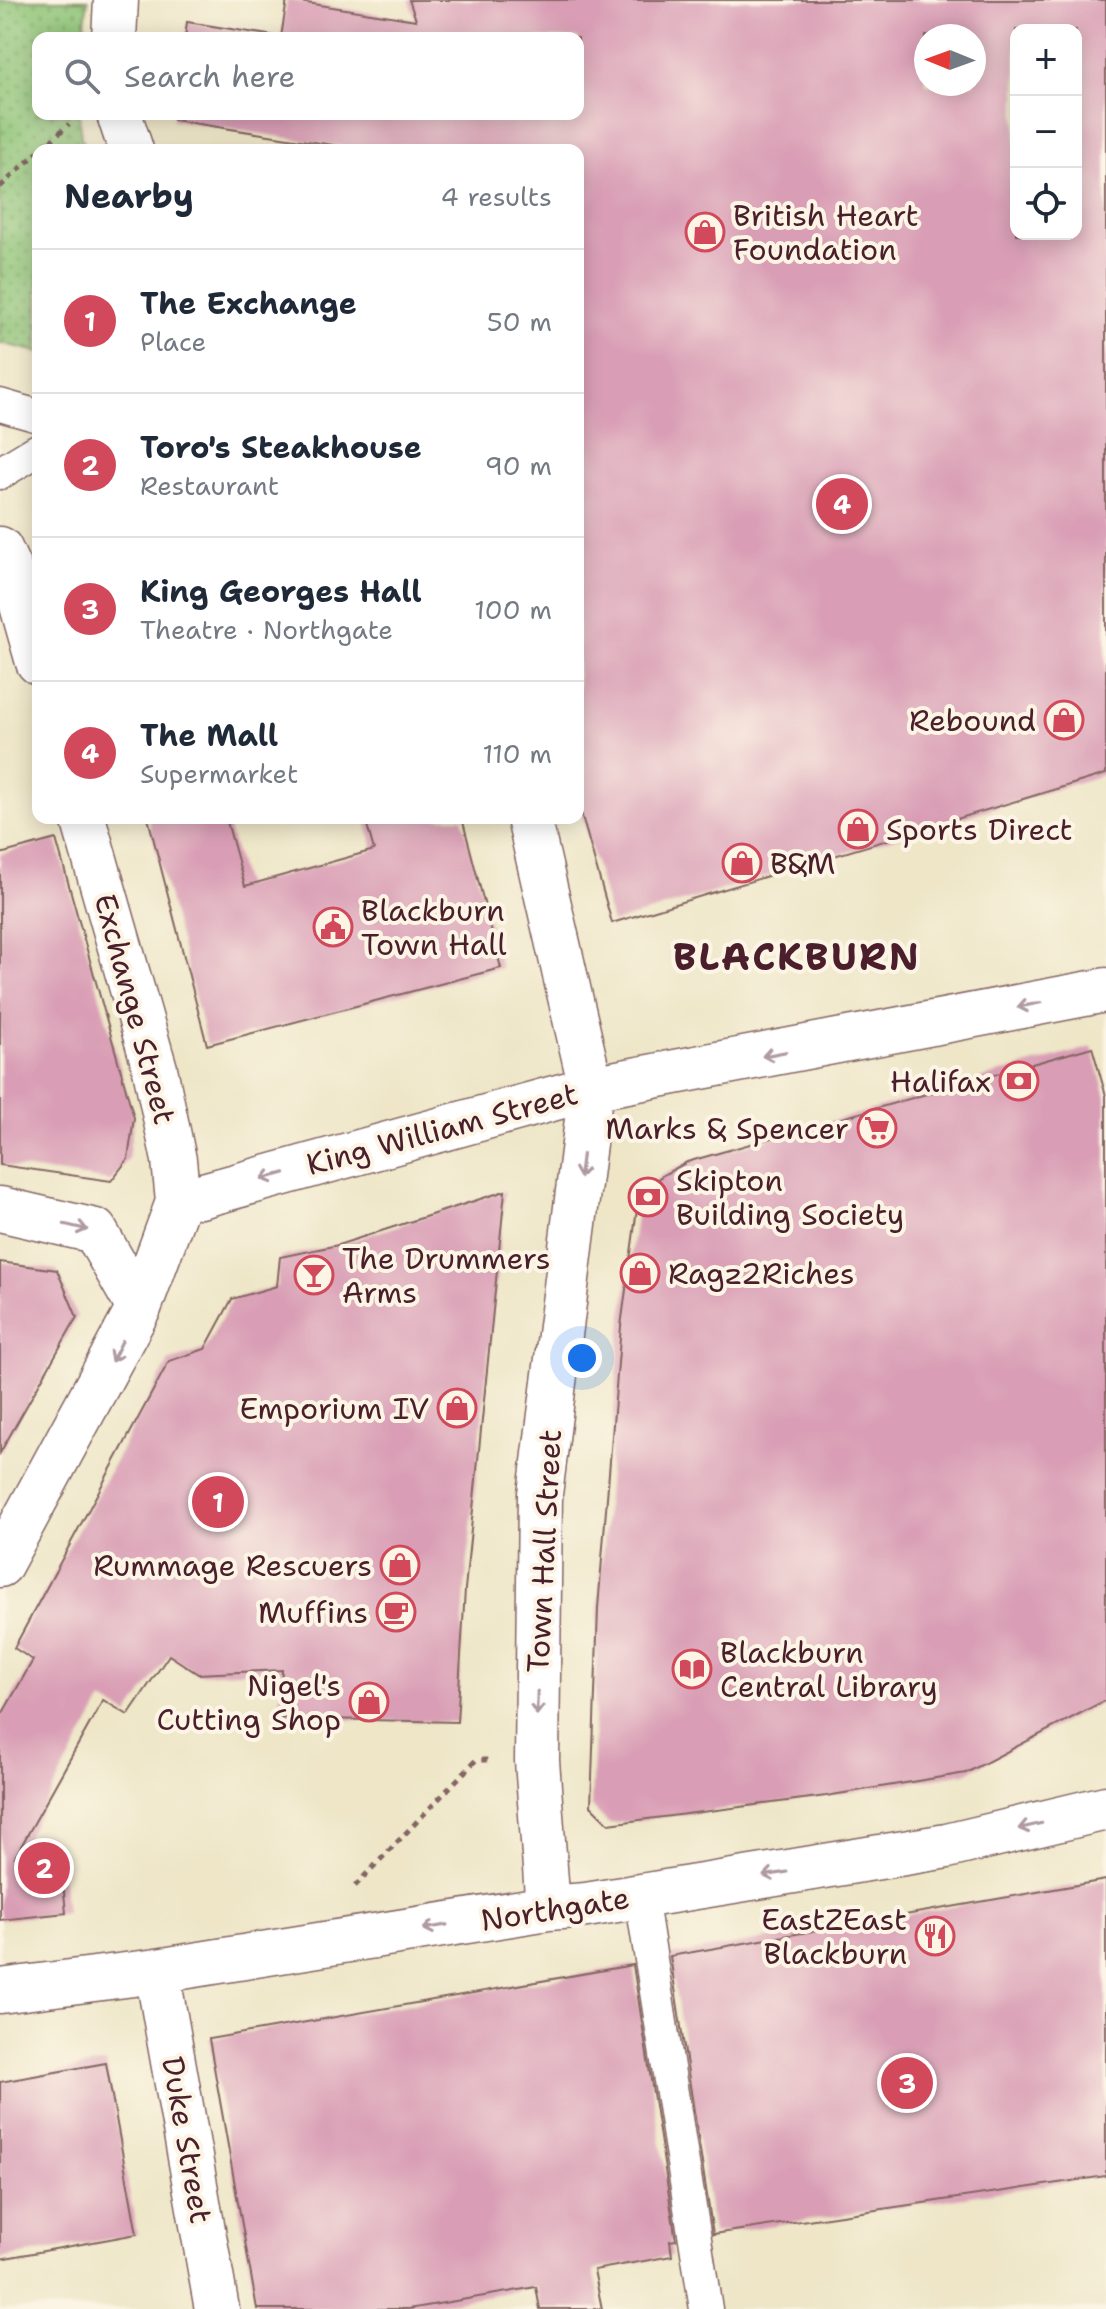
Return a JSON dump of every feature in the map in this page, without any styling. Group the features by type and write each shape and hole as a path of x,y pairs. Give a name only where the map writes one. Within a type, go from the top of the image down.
{"street":[{"path":"114,32 116,0"},
{"path":"121,120 129,144"},
{"path":"18,570 32,634"},
{"name":"Exchange Street","path":"85,824 155,1069 174,1160 189,1199"},
{"name":"Town Hall Street","path":"530,824 591,1088 540,1494 537,1761 548,1908"},
{"name":"King William Street","path":"189,1199 591,1088 1106,990"},
{"path":"0,1565 139,1308 189,1199"},
{"path":"0,1209 95,1231 139,1308"},
{"name":"Northgate","path":"0,1991 348,1942 947,1846 1106,1808"},
{"name":"Duke Street","path":"157,1971 217,2309"}],"lane":[{"path":"0,405 32,414"},
{"path":"0,473 32,454"},
{"path":"641,1896 706,2309"}],"path":[{"path":"47,144 70,123"},
{"path":"0,187 32,157"},
{"path":"348,1942 344,1897 476,1760 537,1761"}],"green space":[{"path":"0,0 88,0 84,32 32,32 32,120 79,120 81,139 85,144 32,144 32,351 0,343"}],"building":[{"path":"287,0 416,20 409,0 1106,0 1106,774 612,923 584,823 584,144 327,144 173,120 584,120 584,32 282,32"},
{"path":"187,22 250,32 186,32"},
{"name":"Blackburn Town Hall","path":"150,824 228,824 245,886 374,850 367,824 464,824 501,968 207,1045"},
{"path":"56,839 134,1118 128,1159 111,1181 0,1165 0,854"},
{"path":"1092,1047 1106,1096 1106,1700 966,1773 826,1796 609,1824 591,1806 598,1608 621,1326 637,1209 647,1187 687,1162"},
{"path":"505,1191 465,1589 457,1722 279,1718 282,1670 198,1674 169,1655 128,1715 103,1700 15,1857 60,1851 66,1913 0,1920 0,1718 33,1660 14,1648 169,1361 205,1349 232,1299 277,1286 280,1257 338,1245"},
{"path":"0,1262 57,1270 77,1317 0,1453"},
{"path":"1106,1880 1106,2176 713,2234 670,1956"},
{"path":"633,1965 676,2240 670,2241 672,2256 594,2270 602,2309 540,2309 536,2287 409,2309 257,2309 209,2039"},
{"path":"106,2063 137,2234 0,2259 0,2082"}],"place":[{"name":"British Heart Foundation","path":"705,232"},
{"name":"The Mall","path":"842,504"},
{"name":"Rebound","path":"1064,720"},
{"name":"Sports Direct","path":"858,829"},
{"name":"B&M","path":"742,863"},
{"name":"Blackburn Town Hall","path":"333,927"},
{"name":"Halifax","path":"1019,1081"},
{"name":"Marks & Spencer","path":"877,1128"},
{"name":"Skipton Building Society","path":"648,1197"},
{"name":"Ragz2Riches","path":"640,1273"},
{"name":"The Drummers Arms","path":"314,1275"},
{"name":"Emporium IV","path":"457,1408"},
{"name":"The Exchange","path":"218,1502"},
{"name":"Rummage Rescuers","path":"400,1565"},
{"name":"Muffins","path":"396,1612"},
{"name":"Blackburn Central Library","path":"692,1669"},
{"name":"Nigel's Cutting Shop","path":"369,1702"},
{"name":"Toro's Steakhouse","path":"44,1868"},
{"name":"EastZEast Blackburn","path":"935,1936"},
{"name":"King Georges Hall","path":"907,2083"}],"district":[{"name":"BLACKBURN","path":"797,956"}]}
